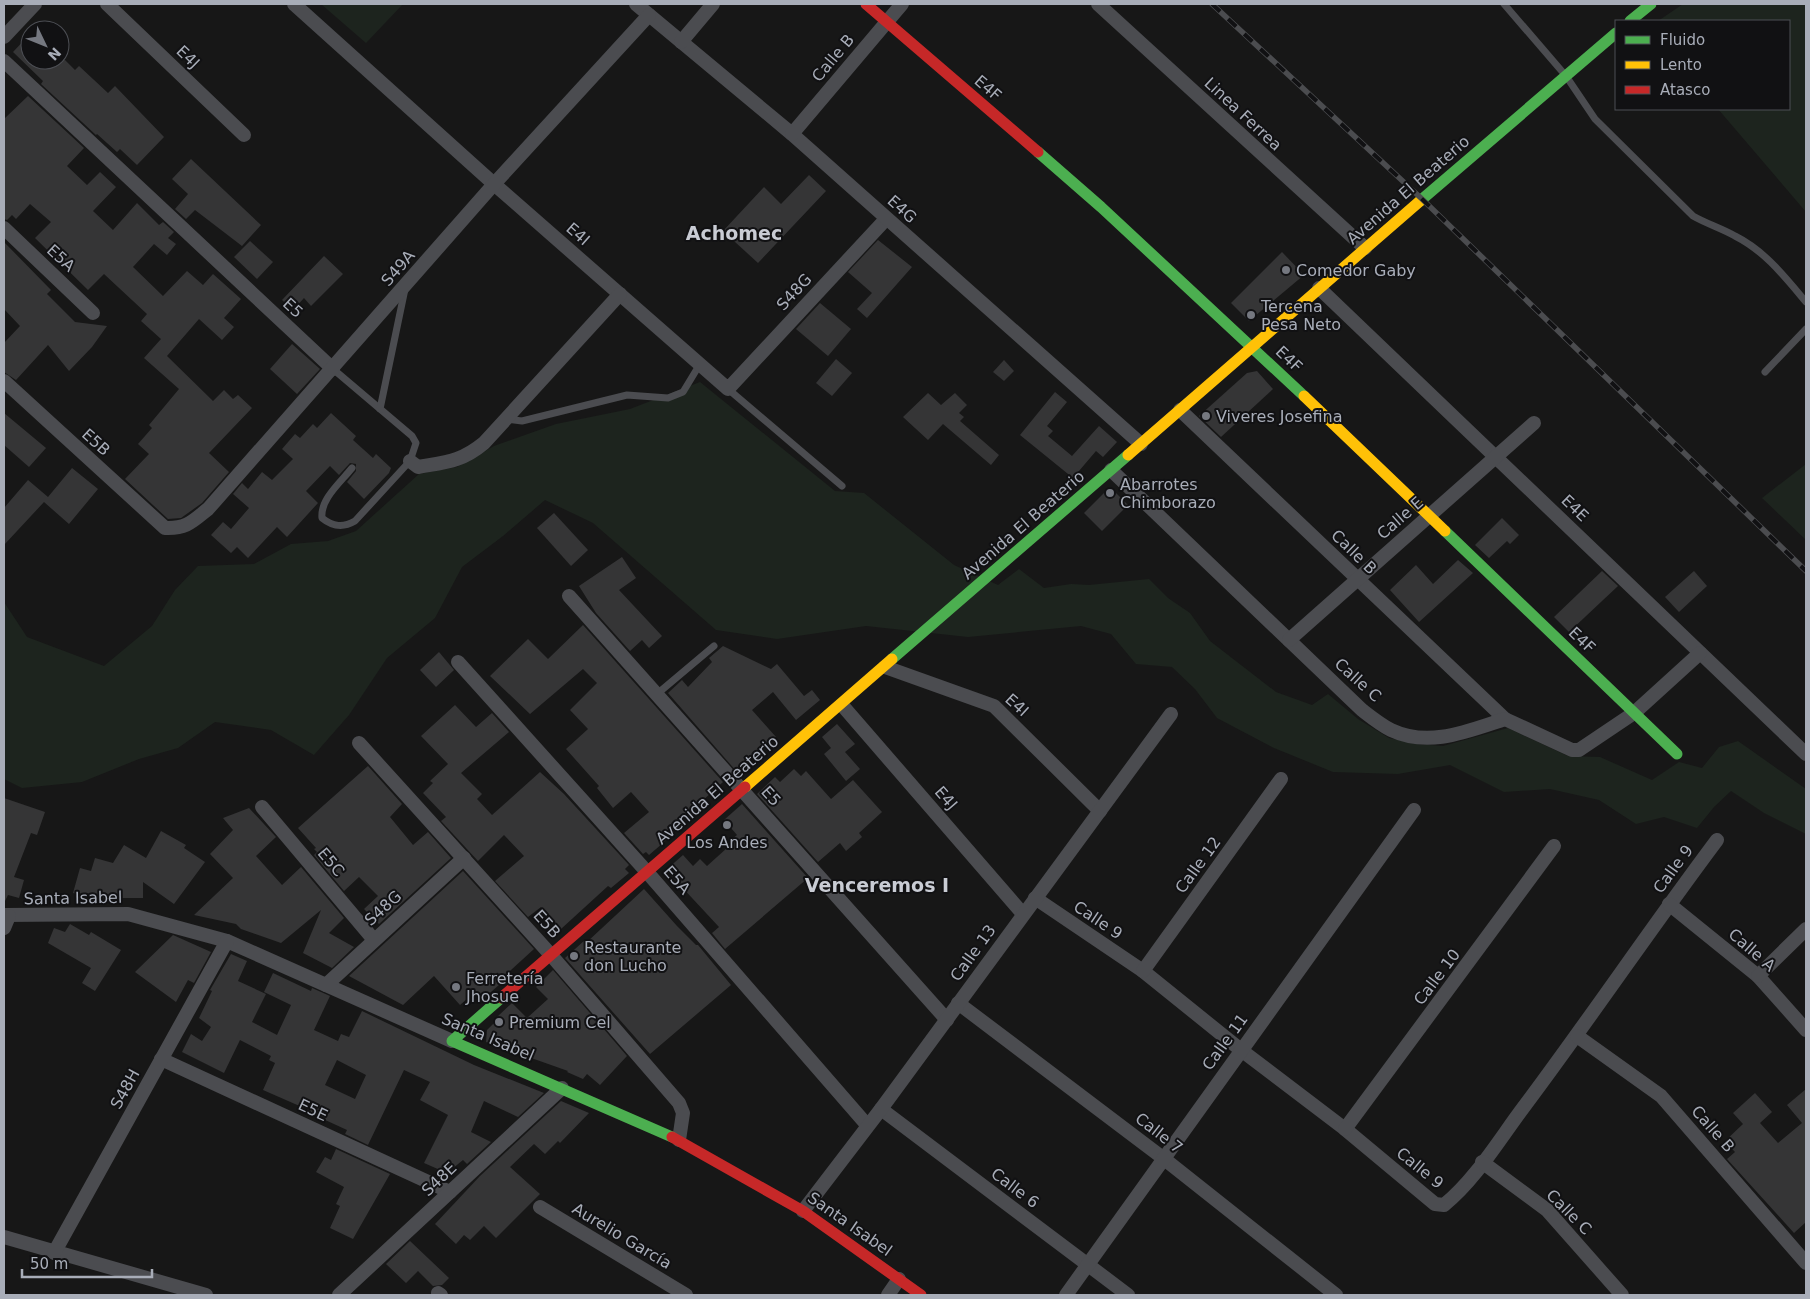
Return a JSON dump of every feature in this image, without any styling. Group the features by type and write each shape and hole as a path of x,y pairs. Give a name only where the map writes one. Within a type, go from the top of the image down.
{"street":[{"path":"4,37 35,4"},
{"name":"E4J","path":"107,4 244,135"},
{"name":"E4I","path":"294,4 494,184 728,389"},
{"name":"E4G","path":"636,4 792,134 1142,444"},
{"path":"681,42 713,4"},
{"name":"E4F","path":"866,4 1101,207 1253,347 1677,754"},
{"name":"Calle B","path":"792,134 902,4"},
{"name":"Linea Ferrea","path":"1098,4 1365,248"},
{"path":"1631,20 1651,4"},
{"name":"S49A","path":"165,528 180,528 208,509 494,184 649,15"},
{"name":"Avenida El Beaterio","path":"452,1041 842,705 1365,248 1615,34"},
{"name":"E5","path":"4,61 333,368"},
{"name":"S48G","path":"728,389 886,219"},
{"name":"E5A","path":"4,228 93,313"},
{"name":"E4E","path":"1319,288 1806,754"},
{"path":"410,461 418,468 453,461 469,455 506,418 620,294"},
{"name":"E5B","path":"4,381 165,528"},
{"name":"Calle B","path":"1180,410 1504,719"},
{"name":"Calle E","path":"1289,640 1534,423"},
{"name":"Calle C","path":"1111,470 1362,710 1392,730 1422,737 1443,738 1504,719"},
{"name":"E5","path":"569,596 947,1020"},
{"path":"1504,719 1572,750 1579,750 1634,713 1700,653"},
{"name":"E5A","path":"458,662 647,872 867,1125"},
{"name":"E4I","path":"885,667 994,706 1100,811"},
{"name":"E4J","path":"842,705 1023,914"},
{"name":"Calle 13","path":"803,1211 881,1109 1172,714"},
{"name":"E5B","path":"359,743 551,955 679,1102 683,1113 679,1140"},
{"name":"Calle 12","path":"1143,971 1281,779"},
{"name":"E5C","path":"262,807 374,940"},
{"name":"Calle 11","path":"1066,1295 1414,810"},
{"name":"Calle 9","path":"1035,898 1143,971 1241,1050 1345,1128 1435,1204 1444,1205 1454,1197 1482,1162 1578,1036 1669,904 1716,840"},
{"name":"Calle 10","path":"1345,1128 1554,846"},
{"name":"S48G","path":"326,985 464,858"},
{"name":"Calle A","path":"1669,904 1758,976 1806,1030"},
{"name":"Santa Isabel","path":"6,920 91,913 128,914 227,941 679,1140 803,1211 921,1295"},
{"path":"1758,976 1806,929"},
{"name":"S48H","path":"54,1253 227,941"},
{"name":"Calle 7","path":"958,1003 1163,1158 1336,1295"},
{"name":"Calle B","path":"1578,1036 1661,1096 1806,1263"},
{"name":"E5E","path":"161,1059 450,1192"},
{"name":"S48E","path":"339,1295 562,1088"},
{"name":"Calle 6","path":"881,1109 1128,1295"},
{"name":"Calle C","path":"1482,1162 1547,1210 1622,1295"},
{"name":"Aurelio García","path":"540,1206 686,1295"},
{"path":"4,1237 54,1253 206,1295"},
{"path":"888,1295 898,1279"}],"lane":[{"path":"1504,4 1566,76 1595,119 1693,216 1711,227 1735,235 1761,252 1806,302"},
{"path":"380,409 406,285"},
{"path":"1764,372 1806,330"},
{"path":"506,418 522,421 627,396 668,398 683,392 700,364"},
{"name":"E5","path":"333,368 412,436 416,443 410,461"},
{"name":"E4I","path":"728,389 842,486"},
{"path":"352,468 325,501 321,511 322,518 330,525 347,525 355,520 410,461"},
{"path":"657,694 714,646"}],"shaded area":[{"path":"321,4 403,4 366,43"},
{"path":"1683,4 1806,4 1806,212 1719,110 1790,110 1790,20 1659,20"},
{"path":"700,382 835,491 864,493 954,565 998,585 1019,569 1044,588 1071,584 1089,585 1149,579 1168,598 1190,613 1210,641 1276,692 1312,705 1328,694 1358,719 1389,738 1416,744 1443,746 1508,728 1568,756 1600,757 1652,780 1679,762 1702,768 1719,747 1738,741 1806,789 1806,834 1764,813 1731,791 1714,807 1697,828 1664,817 1636,824 1599,800 1550,789 1504,792 1450,765 1398,774 1333,772 1274,748 1217,718 1195,689 1172,667 1136,664 1111,634 1081,626 968,637 866,626 777,639 716,630 593,523 545,500 503,536 462,567 435,618 387,658 349,715 314,755 271,730 215,722 178,748 139,759 82,782 22,788 4,779 4,602 27,637 104,666 152,626 175,590 198,566 254,564 291,544 328,541 356,531 419,474 457,467 494,446 556,424 630,409"},
{"path":"1806,464 1806,540 1762,498"}],"building":[{"path":"20,45 20,59 13,52"},
{"path":"70,65 75,70 79,66 108,93 115,86 164,137 137,165 120,149 117,152 96,135 41,84 43,81 32,70 70,70"},
{"path":"28,96 84,148 67,166 87,185 100,172 116,187 93,211 113,230 137,203 159,225 163,222 174,232 168,238 176,244 167,255 154,244 133,267 163,296 187,271 203,285 213,274 241,299 224,318 234,327 222,340 199,319 167,356 213,401 224,390 233,399 238,395 252,408 209,453 229,472 202,503 181,518 168,519 125,479 149,454 138,444 152,428 149,425 179,389 144,358 161,339 141,321 147,314 104,274 88,290 35,238 51,222 30,204 16,219 12,215 7,220 4,219 4,119"},
{"path":"191,159 261,225 242,246 195,210 186,219 175,209 188,194 172,179"},
{"path":"809,175 826,191 758,263 723,231 764,187 781,204"},
{"path":"878,240 912,267 867,318 857,309 872,293 848,272"},
{"path":"250,241 273,262 257,279 234,257"},
{"path":"4,242 51,290 47,294 75,322 107,326 92,347 69,371 48,345 16,380 4,372 4,343 20,326 4,309"},
{"path":"1282,252 1304,275 1249,321 1231,303"},
{"path":"324,256 343,274 311,306 304,298 293,310 282,300"},
{"path":"820,303 851,329 828,356 796,329"},
{"path":"292,344 320,369 297,394 270,369"},
{"path":"836,359 852,373 832,396 816,383"},
{"path":"1004,360 1014,371 1004,381 993,372"},
{"path":"1257,371 1273,389 1221,437 1199,416 1247,373"},
{"path":"1055,392 1067,402 1047,426 1053,431 1048,436 1072,456 1099,426 1117,442 1103,457 1096,451 1073,478 1020,435"},
{"path":"928,393 941,405 955,393 967,405 959,413 964,417 960,421 999,455 991,465 943,424 928,440 903,417"},
{"path":"4,413 46,448 29,467 4,445"},
{"path":"331,413 356,436 353,440 373,458 376,454 391,468 389,473 364,499 347,482 356,471 356,464 350,463 339,475 330,466 306,491 318,503 287,537 277,527 248,558 237,547 231,553 211,535 223,522 231,529 249,508 233,494 242,483 248,489 262,472 272,480 293,459 282,449 295,434 300,438 313,424 317,428"},
{"path":"72,468 98,489 69,524 44,502 4,545 4,508 28,480 48,497"},
{"path":"1110,487 1128,505 1102,531 1084,513"},
{"path":"554,513 588,550 571,566 537,528"},
{"path":"1502,518 1519,535 1510,544 1507,541 1489,558 1475,545"},
{"path":"622,557 636,578 619,590 662,636 649,648 642,640 630,651 596,613 579,586"},
{"path":"1458,560 1473,573 1419,622 1390,590 1416,565 1433,584"},
{"path":"1602,571 1618,586 1569,632 1554,617"},
{"path":"1694,571 1707,586 1679,612 1665,597"},
{"path":"583,625 723,782 667,833 670,837 649,855 646,852 643,854 624,833 649,812 631,792 613,808 597,788 599,786 566,749 588,729 570,710 597,683 583,669 530,714 490,676 528,639 548,659"},
{"path":"723,646 771,669 777,664 804,696 812,690 820,700 796,720 773,692 752,710 776,737 737,772 668,693 682,680 688,687 712,662 709,658"},
{"path":"439,652 454,670 436,687 420,670"},
{"path":"455,705 476,727 492,713 509,732 461,773 482,794 477,799 492,815 540,772 564,794 629,865 625,869 629,873 611,888 608,886 561,929 541,907 528,917 495,881 524,856 504,835 478,861 441,821 446,817 423,793 433,783 430,781 448,764 421,736"},
{"path":"837,724 855,744 845,752 860,769 846,781 824,754 831,748 822,737"},
{"path":"368,766 402,804 390,817 413,845 428,832 451,858 379,924 364,909 378,896 359,877 344,891 314,855 317,852 314,849 316,848 298,828"},
{"path":"794,769 801,776 806,771 831,799 853,780 882,812 859,833 862,837 846,851 840,843 818,862 757,794 775,777 780,782"},
{"path":"4,798 45,812 37,835 31,833 14,877 24,880 19,898 8,895 5,901"},
{"path":"742,804 808,878 725,949 712,933 719,927 666,870 683,855 693,866 700,859 707,866 727,848 725,845 737,835 724,820"},
{"path":"249,808 276,837 256,856 282,885 301,867 344,918 329,933 354,947 332,968 303,953 321,910 281,943 241,929 236,924 194,915 233,878 210,854 233,830 223,818"},
{"path":"161,831 186,845 184,848 205,862 174,904 143,882 143,898 90,898 73,893 80,868 91,871 95,858 113,863 124,845 146,858"},
{"path":"463,871 534,949 498,982 500,984 482,1000 475,992 460,1005 434,976 403,1005 349,976"},
{"path":"644,889 677,926 698,945 731,985 650,1054 565,958 585,940 587,942"},
{"path":"70,924 89,935 91,932 121,950 95,991 82,983 91,968 48,943 54,928 65,932"},
{"path":"173,935 211,952 194,983 188,980 176,1002 135,972"},
{"path":"231,954 247,961 238,981 266,994 252,1022 277,1035 291,1005 264,992 273,973 311,991 312,988 330,996 314,1030 338,1041 341,1034 349,1037 362,1011 474,1065 544,1093 518,1117 484,1101 471,1132 491,1142 467,1164 463,1160 447,1173 424,1163 448,1115 420,1100 430,1082 404,1070 368,1145 345,1134 347,1130 310,1113 311,1111 263,1090 275,1063 269,1060 271,1056 240,1040 224,1073 182,1052 191,1034 202,1041 211,1027 199,1018 212,991 210,990","holes":["337,1060 366,1075 355,1099 325,1085"]},
{"path":"553,970 627,1056 600,1085 587,1074 583,1079 568,1071 486,1042 487,1030 512,1003 527,1018 548,999 536,987"},
{"path":"1806,1089 1806,1222 1794,1233 1727,1159 1735,1152 1725,1141 1743,1124 1733,1113 1755,1093 1772,1112 1760,1123 1778,1143 1802,1123 1787,1105"},
{"path":"561,1101 589,1113 560,1143 558,1141 545,1154 534,1144 510,1167 540,1194 496,1238 484,1226 470,1240 464,1235 456,1244 435,1224 480,1176"},
{"path":"336,1149 390,1174 353,1239 330,1228 340,1206 336,1204 344,1187 316,1172 325,1157 331,1160"},
{"path":"410,1241 449,1278 442,1285 433,1286 418,1271 406,1283 386,1264"}],"railway":[{"path":"1212,4 1422,199 1806,571"}],"traffic: fast":[{"path":"1631,20 1651,4"},
{"path":"1420,201 1615,34"},
{"path":"1038,152 1101,207 1304,396"},
{"path":"892,659 1128,455"},
{"path":"1445,531 1677,754"},
{"path":"501,998 452,1041 672,1137"}],"traffic: slow":[{"path":"1128,455 1420,201"},
{"path":"1304,396 1445,531"},
{"path":"745,787 892,659"}],"traffic: jam":[{"path":"866,4 1038,152"},
{"path":"501,998 745,787"},
{"path":"672,1137 803,1211 921,1295"}],"place":[{"name":"Comedor Gaby","path":"1286,270"},
{"name":"Tercena Pesa Neto","path":"1251,315"},
{"name":"Viveres Josefina","path":"1206,416"},
{"name":"Abarrotes Chimborazo","path":"1110,493"},
{"name":"Los Andes","path":"727,825"},
{"name":"Restaurante don Lucho","path":"574,956"},
{"name":"Ferretería Jhosue","path":"456,987"},
{"name":"Premium Cel","path":"499,1022"}],"district":[{"name":"Achomec","path":"734,233"},
{"name":"Venceremos I","path":"877,885"}]}
